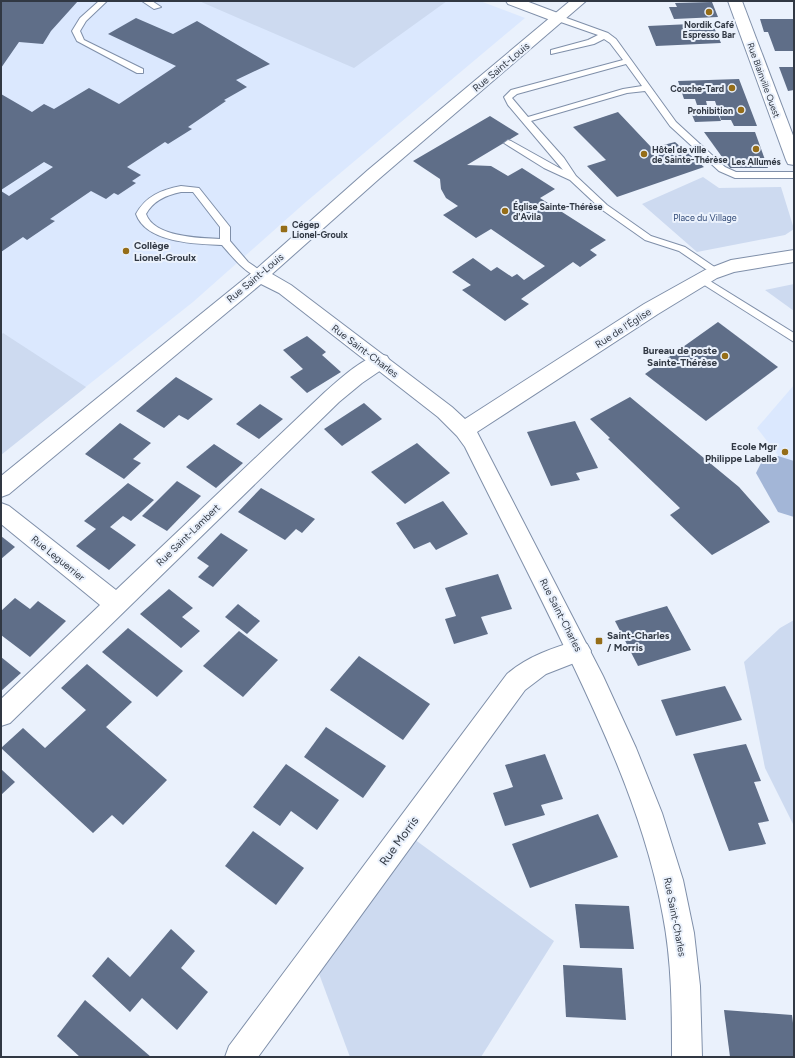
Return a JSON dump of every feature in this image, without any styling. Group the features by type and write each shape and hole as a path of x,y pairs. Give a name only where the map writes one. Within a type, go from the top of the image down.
{"street":[{"path":"513,1 558,18"},
{"name":"Rue Saint-Louis","path":"1,488 260,275 374,174 579,1"},
{"name":"Rue Blainville Ouest","path":"734,1 794,160"},
{"name":"Rue de l'Église","path":"464,430 651,309 709,276 742,264 794,256"},
{"name":"Rue Saint-Charles","path":"260,275 284,289 445,412 464,430 486,468 579,651 611,718 637,778 670,885 683,958 687,1057"},
{"name":"Rue Saint-Lambert","path":"1,715 332,397 355,378 380,361"},
{"name":"Rue Leguerrier","path":"1,512 115,604"},
{"name":"Rue Morris","path":"240,1057 516,682 528,670 537,665 579,651"}],"lane":[{"path":"103,1 83,20 76,32 81,41 140,71"},
{"path":"146,1 157,7"},
{"path":"558,18 605,35 613,41 673,124 722,169 731,174 794,175"},
{"path":"554,52 591,42 605,35"},
{"path":"628,61 510,94 508,95 509,100 560,160 573,178 604,207 639,233 656,241 688,252 709,276 794,338"},
{"path":"525,120 626,91 647,88"},
{"path":"508,142 547,166 573,178"},
{"path":"225,242 204,242 161,233 146,226 142,222 141,214 149,204 172,190 184,188 196,190 226,227 225,242 245,264 260,275"}],"shaded area":[{"name":"Collège Lionel-Groulx","path":"1,1 480,1 525,18 307,201 193,302 1,454"},
{"name":"Ecole Mgr Philippe Labelle","path":"794,385 794,476 757,428"}],"green space":[{"path":"199,1 447,1 354,68"},
{"name":"Place du Village","path":"703,177 719,188 781,187 794,229 785,235 697,252 642,204"},
{"path":"794,284 794,311 765,290"},
{"path":"3,333 86,387 1,455 1,335"},
{"path":"794,620 794,826 765,768 744,662 780,628"},
{"path":"403,831 554,941 481,1057 350,1057 312,955"}],"building":[{"path":"1,1 78,1 51,31 43,44 19,42 1,68"},
{"path":"712,2 718,17 674,19 669,7 677,7 675,3"},
{"path":"136,18 173,34 197,21 270,64 236,80 247,87 224,100 226,101 188,127 192,129 168,144 165,142 127,167 141,175 132,181 136,183 118,195 114,193 106,199 91,191 50,219 55,221 27,240 23,237 1,252 1,191 9,196 53,167 44,162 1,190 1,94 32,112 44,104 54,109 89,88 119,104 176,66 108,34"},
{"path":"760,19 794,19 794,51 775,51 768,32 764,32"},
{"path":"712,23 721,43 656,46 648,26"},
{"path":"779,67 794,67 794,90 788,91"},
{"path":"739,79 757,126 734,126 731,120 721,120 715,101 706,101 707,105 697,105 695,99 684,99 678,81"},
{"path":"715,107 721,121 695,122 689,108"},
{"name":"Hôtel de ville de Sainte-Thérèse","path":"618,112 652,148 675,142 704,167 617,197 587,166 606,160 573,127"},
{"name":"Église Sainte-Thérèse d'Avila","path":"490,116 519,134 467,165 491,166 508,176 522,168 555,189 540,198 606,240 590,250 597,255 580,267 573,262 521,299 529,304 505,321 462,290 471,285 452,272 473,258 491,271 497,267 512,277 517,274 524,280 545,266 491,229 476,238 443,215 458,206 446,198 441,189 440,179 413,161"},
{"path":"704,132 755,132 768,168 730,168"},
{"path":"718,322 778,367 706,421 645,374"},
{"path":"307,336 326,352 322,355 341,372 307,393 290,377 303,369 283,350"},
{"path":"176,377 213,399 188,420 179,415 164,428 136,411"},
{"path":"630,397 739,487 770,522 712,555 670,515 680,508 608,439 610,438 590,419"},
{"path":"364,403 382,419 342,446 324,429"},
{"path":"260,404 283,419 259,439 236,424"},
{"path":"575,421 598,468 576,473 580,480 551,486 527,432"},
{"path":"120,423 151,443 133,459 141,463 124,479 85,454"},
{"path":"417,443 450,473 405,504 371,472"},
{"path":"214,444 243,463 216,488 186,467"},
{"path":"177,481 201,496 167,531 142,516"},
{"path":"128,483 154,500 131,521 123,516 110,527 136,545 109,570 76,546 96,529 84,521"},
{"path":"261,488 315,519 302,533 296,529 285,540 238,512"},
{"path":"443,501 468,534 436,550 430,542 414,549 396,523"},
{"path":"221,533 248,550 213,587 198,577 209,566 197,558"},
{"path":"1,536 15,547 1,559"},
{"path":"498,574 512,609 481,617 488,634 454,644 445,619 456,616 445,588"},
{"path":"169,589 193,608 182,617 200,631 181,648 140,614"},
{"path":"15,598 30,609 38,601 66,621 30,657 1,635 1,611"},
{"path":"238,604 260,621 247,634 225,617"},
{"path":"667,606 691,650 638,666 615,621"},
{"path":"128,628 183,671 157,697 102,652"},
{"path":"239,631 278,660 243,697 203,666"},
{"path":"359,656 430,704 403,740 330,690"},
{"path":"1,657 21,673 1,691"},
{"path":"87,664 132,702 106,727 167,780 123,825 112,815 93,833 1,748 23,728 45,748 86,710 61,688"},
{"path":"725,686 742,720 676,736 661,700"},
{"path":"326,727 386,766 363,798 304,757"},
{"path":"746,744 761,781 754,782 769,821 758,823 766,844 729,851 693,754"},
{"path":"545,754 563,799 541,805 545,815 505,826 493,793 513,787 505,765"},
{"path":"286,764 339,800 317,830 291,811 280,826 253,807"},
{"path":"1,769 15,782 1,795"},
{"path":"598,814 618,857 530,888 512,844"},
{"path":"253,831 304,868 276,905 225,866"},
{"path":"575,904 629,906 634,949 580,948"},
{"path":"171,929 195,951 181,968 208,992 177,1030 142,998 130,1012 92,976 108,957 130,977"},
{"path":"563,965 622,968 626,1020 566,1017"},
{"path":"85,1000 151,1057 80,1057 57,1036"},
{"path":"724,1010 792,1015 794,1031 794,1057 730,1057"}],"waterway":[{"path":"778,473 794,499"}],"place":[{"name":"Nordik Café Espresso Bar","path":"709,12"},
{"name":"Couche-Tard","path":"732,88"},
{"name":"Prohibition","path":"741,110"},
{"name":"Les Allumés","path":"756,149"},
{"name":"Hôtel de ville de Sainte-Thérèse","path":"644,154"},
{"name":"Église Sainte-Thérèse d'Avila","path":"505,211"},
{"name":"Cégep Lionel-Groulx","path":"284,229"},
{"name":"Collège Lionel-Groulx","path":"126,251"},
{"name":"Bureau de poste Sainte-Thérèse","path":"725,356"},
{"name":"Ecole Mgr Philippe Labelle","path":"785,452"},
{"name":"Saint-Charles / Morris","path":"599,641"}]}
